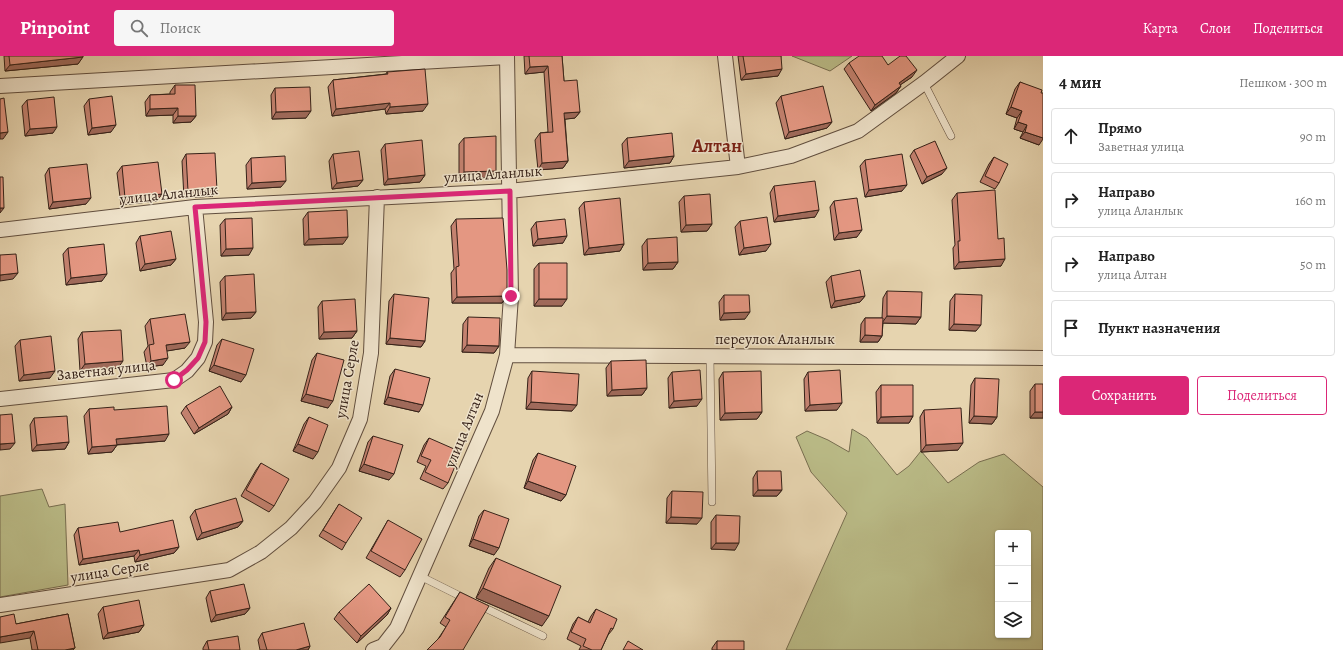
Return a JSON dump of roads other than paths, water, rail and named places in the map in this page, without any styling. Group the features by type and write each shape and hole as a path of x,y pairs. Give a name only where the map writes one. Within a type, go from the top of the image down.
{"street":[{"path":"0,86 507,56"},
{"name":"улица Алтан","path":"373,650 383,646 397,628 492,411 507,355 511,296 507,56"},
{"path":"725,56 738,168"},
{"name":"улица Аланлык","path":"0,230 195,207 510,191 738,168 791,156 858,131 958,56"},
{"name":"улица Серле","path":"0,605 229,570 261,552 291,528 310,508 339,468 360,419 371,353 377,197"},
{"name":"Заветная улица","path":"0,399 174,380 187,370 198,358 205,342 206,322 195,207"},
{"name":"переулок Аланлык","path":"507,355 1043,358"}],"lane":[{"path":"924,83 951,136"},
{"path":"710,356 712,502"},
{"path":"420,576 544,636"}],"district":[{"name":"Алтан","path":"717,145"}]}
